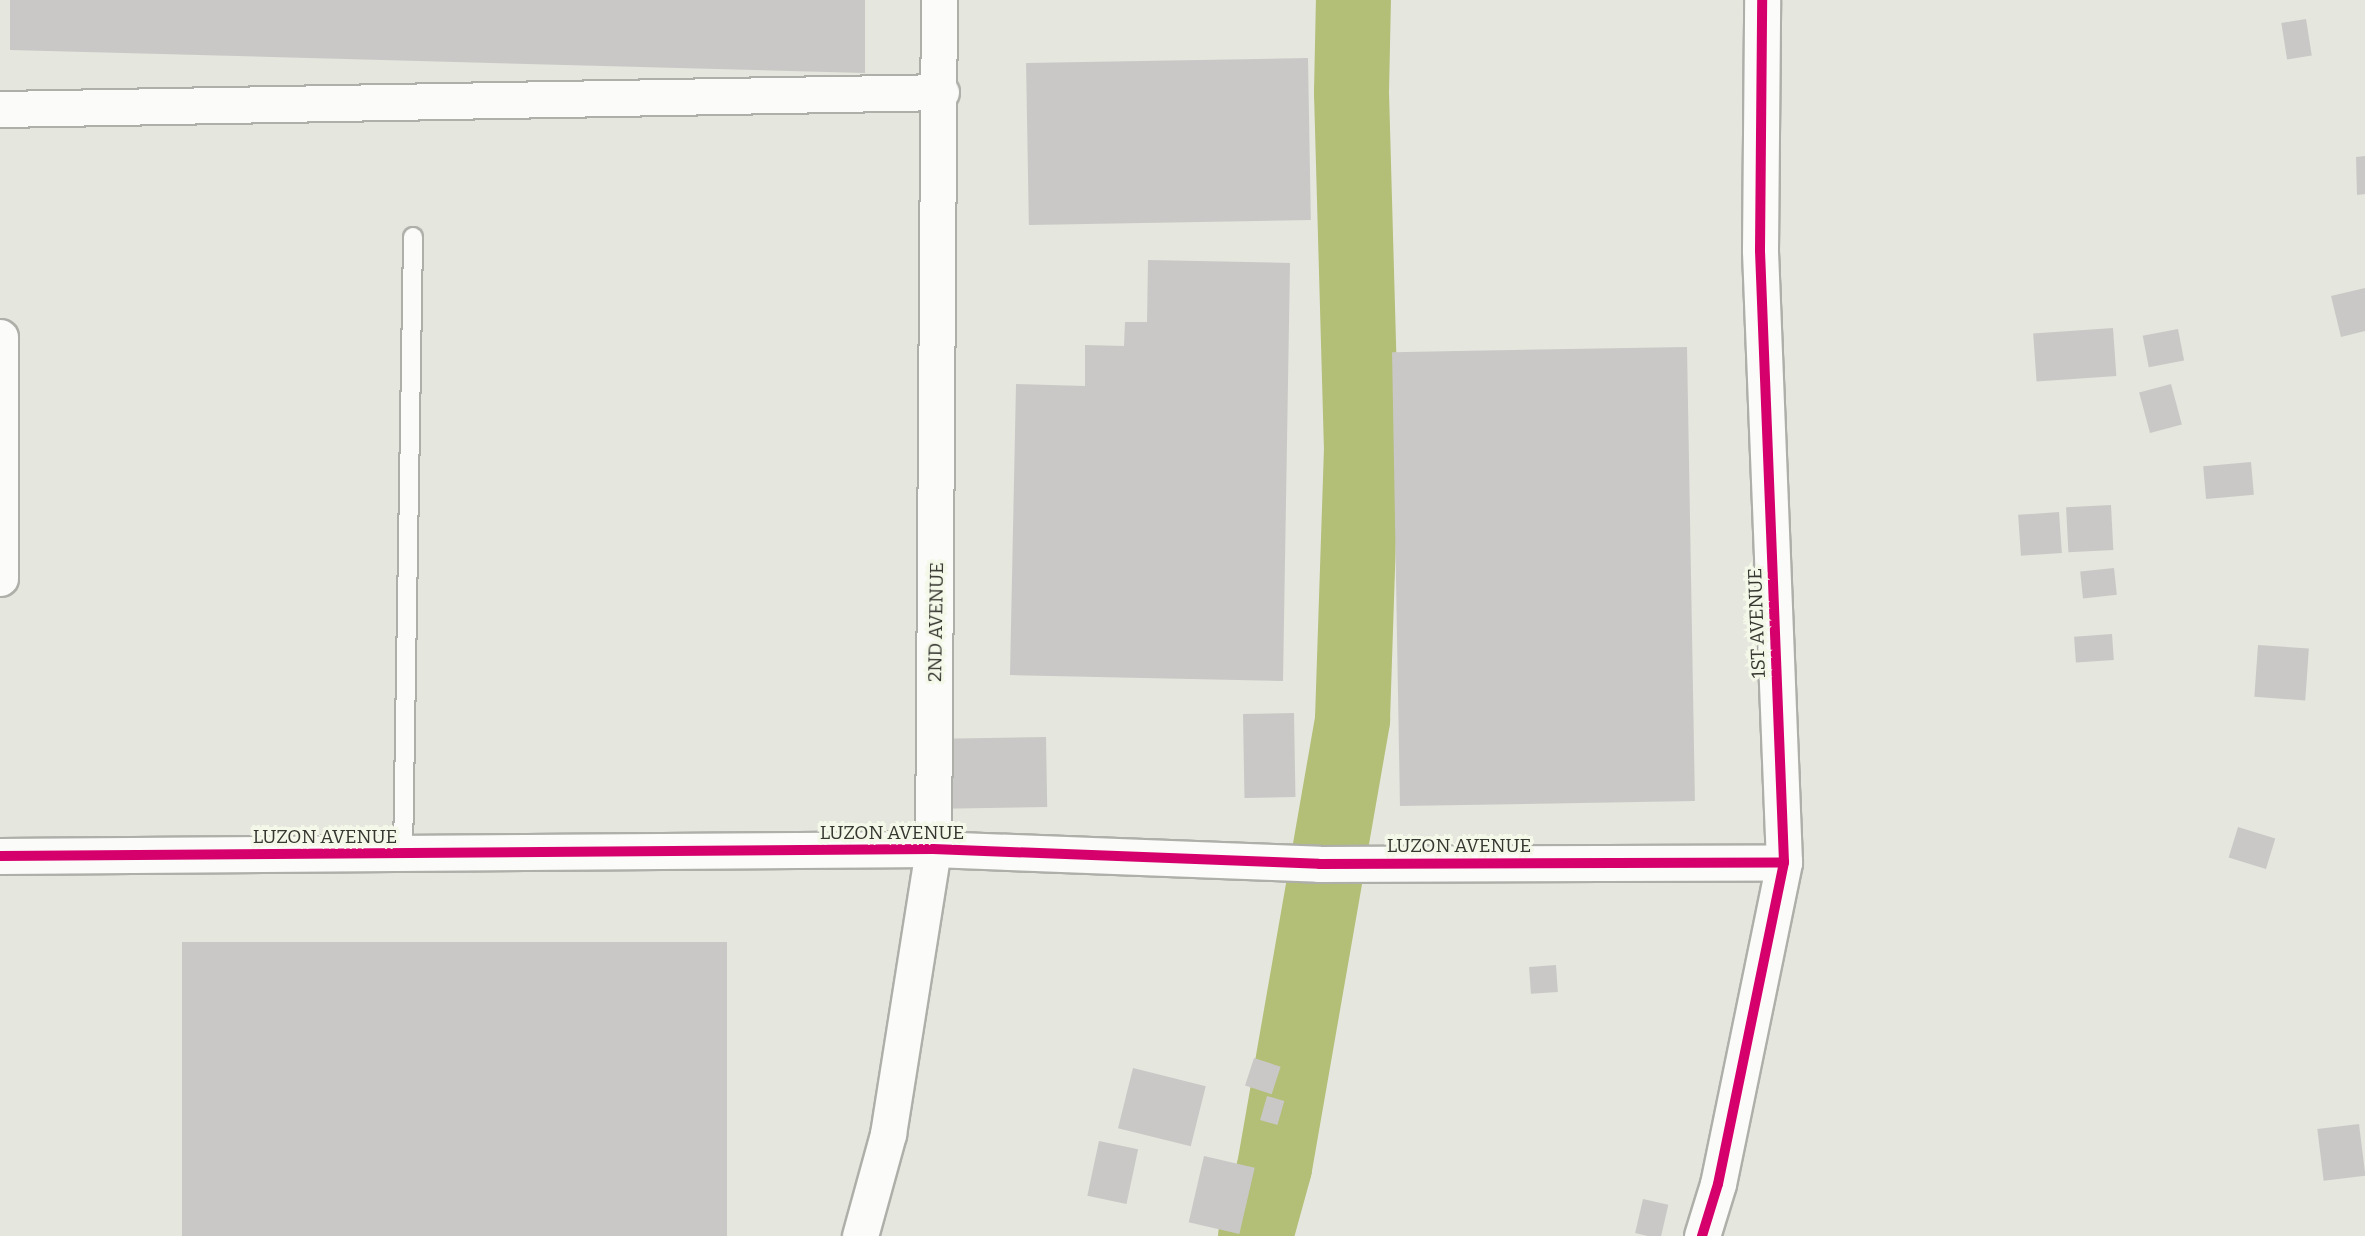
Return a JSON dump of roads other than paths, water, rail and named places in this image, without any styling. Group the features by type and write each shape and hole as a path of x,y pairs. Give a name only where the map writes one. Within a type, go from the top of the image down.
{"street":[{"name":"2ND AVENUE","path":"860,1236 888,1134 933,849 941,92 939,0"},
{"name":"1ST AVENUE","path":"1702,1236 1718,1184 1784,862 1760,250 1762,0"},
{"path":"0,109 941,92"},
{"path":"0,337 0,578"},
{"name":"LUZON AVENUE","path":"0,856 933,849 1319,864 1784,862"}],"lane":[{"path":"404,855 413,237"}],"waterway":[{"path":"1255,1236 1274,1167 1352,719 1361,450 1351,92 1353,0"}]}
